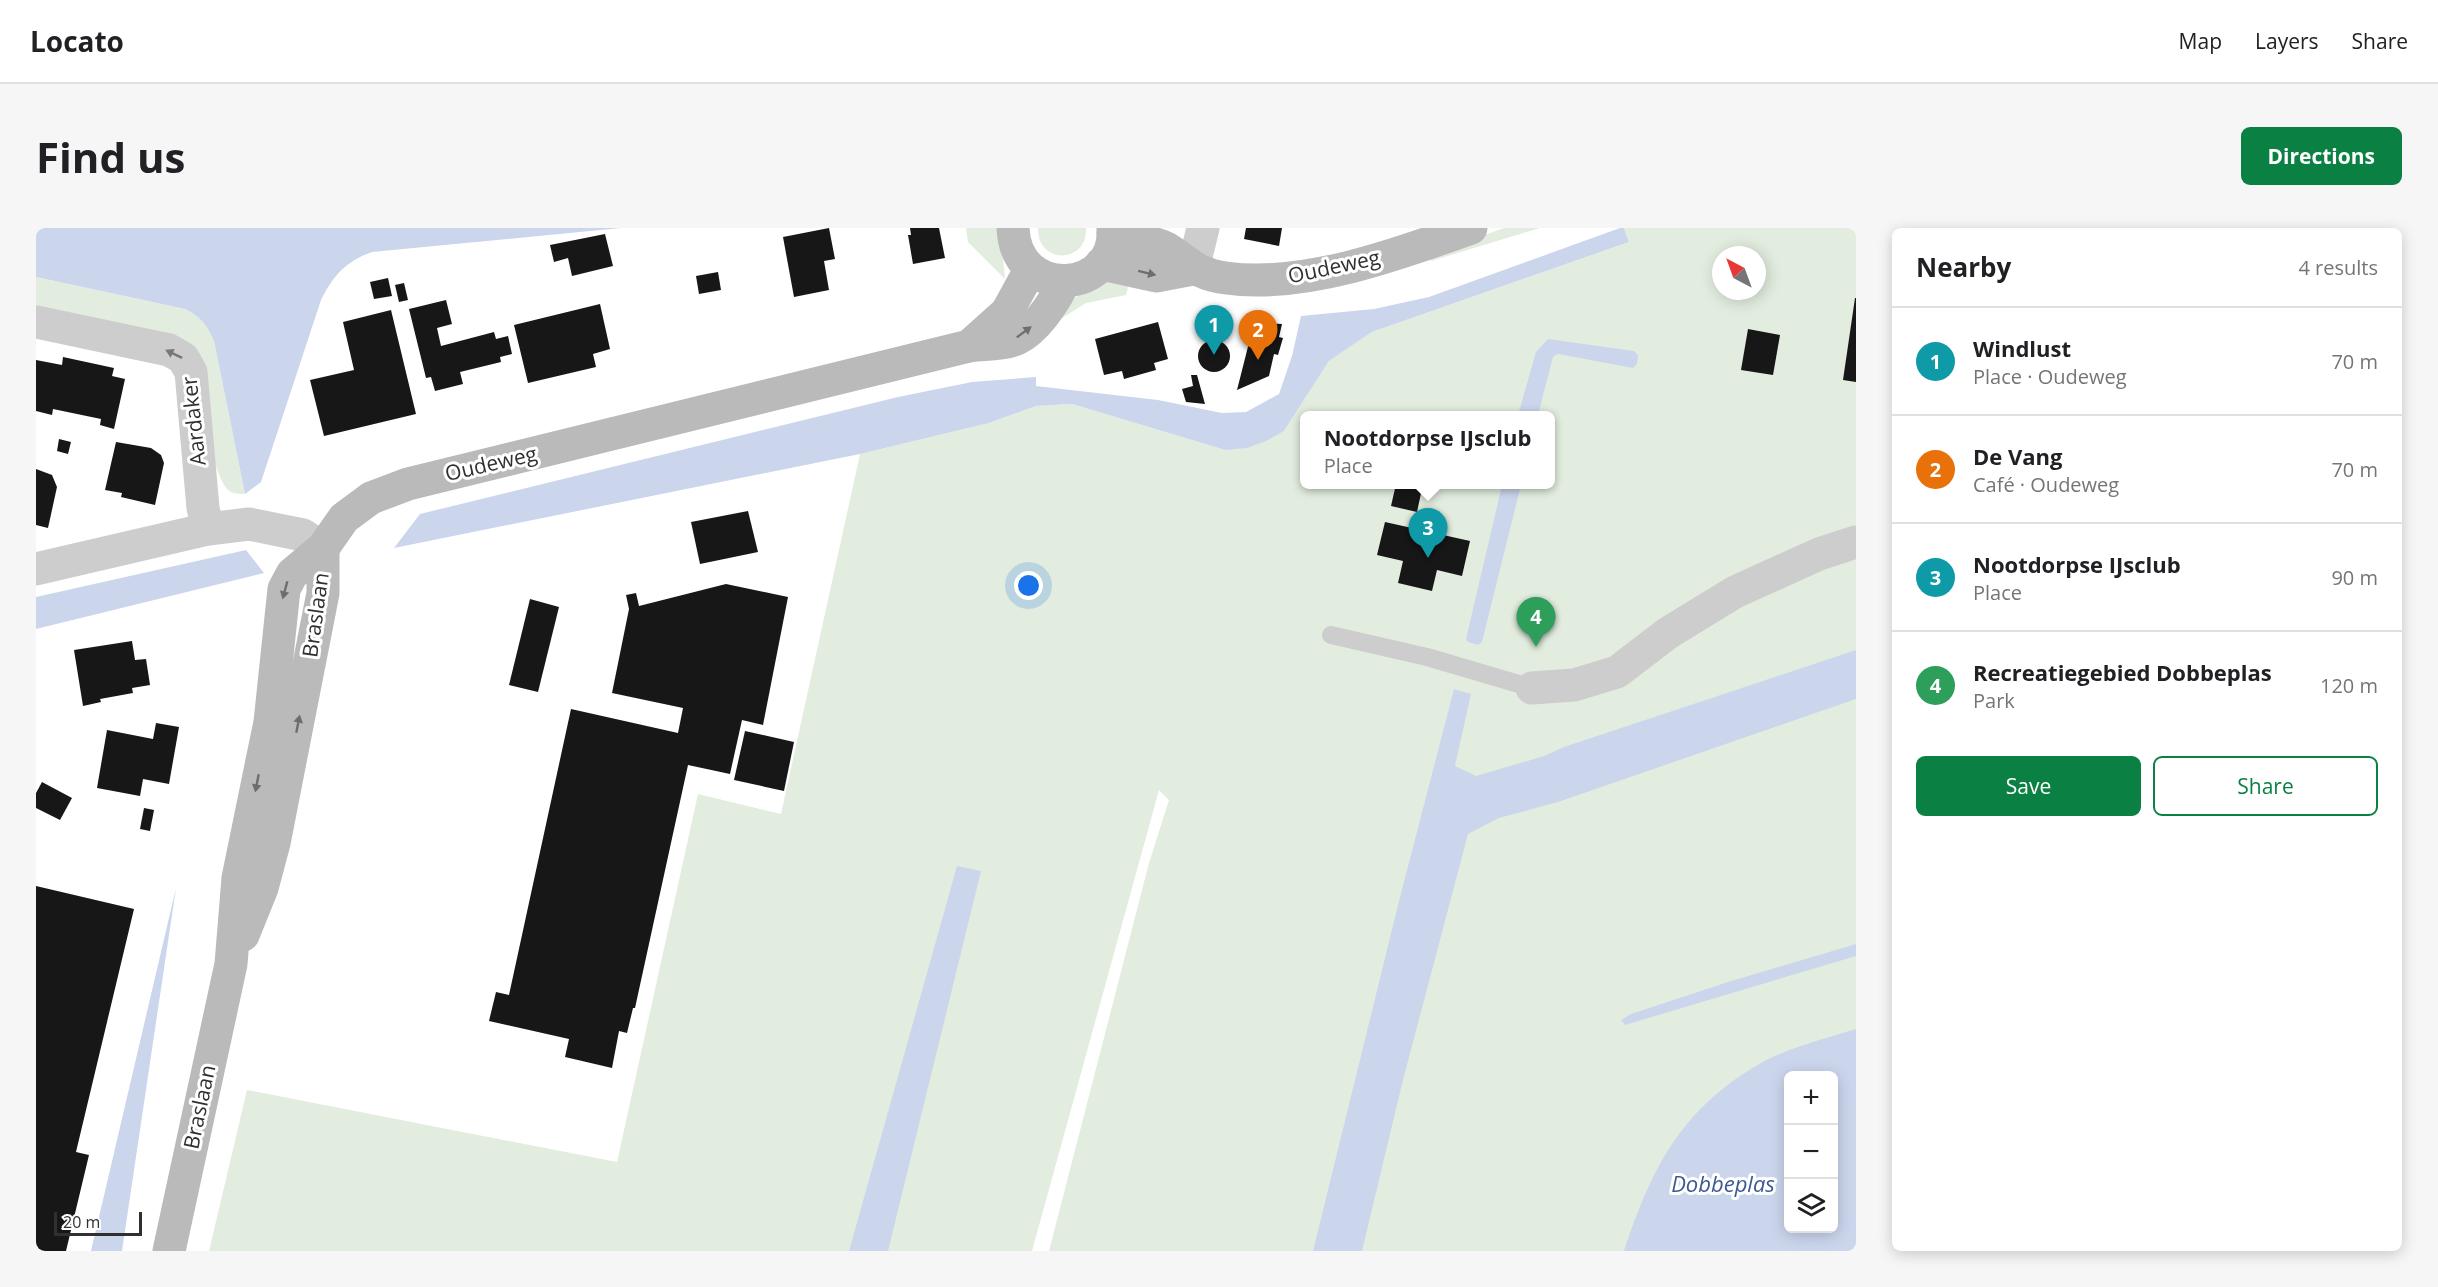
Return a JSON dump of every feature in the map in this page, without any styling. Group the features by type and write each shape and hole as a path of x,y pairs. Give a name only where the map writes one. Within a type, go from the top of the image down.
{"main road":[{"path":"1013,228 1017,251 1030,270 1041,276 1065,281 1078,279 1091,273 1101,264 1112,244 1113,230"},
{"name":"Oudeweg","path":"1113,230 1164,247 1193,269 1226,278 1272,279 1327,271 1383,257 1471,228"},
{"name":"Oudeweg","path":"1101,264 1156,276 1193,269"},
{"name":"Oudeweg","path":"969,346 1007,312 1030,270"},
{"name":"Oudeweg","path":"323,548 344,518 371,498 408,484 969,346 1012,340 1026,332 1053,305 1065,281"},
{"name":"Braslaan","path":"169,1251 231,964 238,878 270,722 284,589 292,574 323,548"}],"street":[{"path":"1193,269 1203,228"},
{"name":"Aardaker","path":"36,322 169,350 183,358 191,372 203,508 208,530"},
{"path":"36,569 208,530 249,524 303,535 323,548"},
{"path":"1532,688 1575,685 1617,672 1668,633 1735,592 1819,554 1856,542"}],"lane":[{"path":"1331,635 1427,657 1532,688"}],"green space":[{"path":"966,228 1000,228 1005,279 968,242"},
{"path":"1038,228 1086,228 1084,240 1079,248 1071,254 1062,255 1053,254 1045,249 1040,240"},
{"path":"1504,228 1540,228 1431,261 1429,255"},
{"path":"1624,228 1856,228 1856,1251 1049,1251 1149,863 1169,800 1159,790 1032,1251 209,1251 247,1090 617,1162 698,794 781,814 860,454 989,423 1036,406 1072,404 1225,450 1284,431 1329,361 1372,332 1629,242"},
{"path":"36,277 185,309 203,322 214,341 245,494 231,492 224,485 219,473 210,441 200,383 36,306"},
{"path":"1130,280 1126,295 1086,303 1059,320 1074,300 1088,288 1105,282"}],"water":[{"path":"36,228 621,228 372,252 355,260 341,270 321,300 261,482 245,494 214,341 203,322 185,309 36,277"},
{"path":"1624,228 1629,242 1372,332 1329,361 1284,431 1247,448 1225,450 1072,404 1036,406 989,423 860,454 394,548 420,514 898,397 972,382 1036,377 1036,386 1158,400 1222,413 1246,412 1279,394 1292,356 1301,316 1374,309 1429,297"},
{"path":"1548,339 1634,351 1638,355 1637,364 1633,368 1558,354 1553,357 1539,411 1519,411 1536,352"},
{"path":"1501,489 1520,489 1482,642 1478,645 1466,639"},
{"path":"246,550 264,573 36,629 36,597"},
{"path":"1856,650 1856,699 1558,802 1499,818 1468,834 1403,1080 1362,1251 1313,1251 1454,689 1471,694 1455,766 1476,776 1544,756 1564,747"},
{"path":"957,866 981,871 888,1251 849,1251"},
{"path":"176,888 122,1251 91,1251"},
{"path":"1856,944 1856,956 1625,1025 1621,1020 1631,1014 1728,982"},
{"name":"Dobbeplas","path":"1856,1029 1856,1251 1624,1251 1646,1193 1659,1167 1673,1143 1690,1121 1733,1081 1761,1063 1794,1048"}],"building":[{"path":"829,228 835,259 824,261 829,290 794,297 783,237"},
{"path":"910,228 939,228 945,258 913,264 908,235 911,235"},
{"path":"1246,228 1282,228 1279,246 1244,239"},
{"path":"605,234 613,266 572,276 568,258 554,262 550,245"},
{"path":"718,272 721,290 699,294 696,276"},
{"path":"388,278 392,296 374,299 370,282"},
{"path":"404,283 408,300 399,302 395,285"},
{"path":"1856,298 1856,382 1843,380"},
{"path":"446,300 452,324 437,328 441,346 494,332 496,339 508,336 512,354 500,357 501,362 460,372 463,384 435,391 431,377 426,378 409,309"},
{"path":"600,304 610,349 593,354 596,367 528,383 514,325"},
{"path":"391,310 416,414 324,436 310,380 354,370 343,322"},
{"path":"1158,322 1168,359 1154,363 1156,370 1124,379 1122,371 1104,375 1095,339"},
{"path":"1254,323 1282,324 1279,337 1283,338 1278,355 1274,354 1269,376 1237,390"},
{"path":"1748,329 1780,335 1773,375 1741,370"},
{"path":"1214,340 1225,345 1230,356 1225,367 1214,372 1203,367 1198,356 1203,345"},
{"path":"63,357 114,368 112,376 125,379 114,429 100,425 101,419 53,409 52,415 36,411 36,360 62,365"},
{"path":"1191,375 1197,375 1205,404 1186,402 1182,389 1193,386"},
{"path":"59,439 71,442 68,454 57,451"},
{"path":"116,442 151,448 161,455 164,463 155,505 121,497 122,493 105,490"},
{"path":"36,469 52,475 57,487 48,528 36,525"},
{"path":"1395,489 1422,489 1417,512 1391,506"},
{"path":"748,511 758,552 700,564 691,522"},
{"path":"1385,522 1470,541 1462,576 1437,570 1432,591 1398,583 1403,561 1377,555"},
{"path":"726,584 788,597 763,725 742,720 730,774 688,765 635,1008 633,1008 627,1033 619,1031 612,1068 565,1057 569,1039 489,1021 496,992 509,995 571,709 678,733 683,708 612,693 629,609 626,595 636,593 639,606"},
{"path":"530,599 559,607 538,692 509,685"},
{"path":"132,641 135,660 146,659 150,685 132,688 133,693 100,699 101,702 83,706 74,650"},
{"path":"156,723 179,727 169,784 143,779 140,796 97,788 107,730 153,739"},
{"path":"745,731 794,742 784,791 734,780"},
{"path":"42,782 72,798 60,820 36,808 36,793"},
{"path":"144,808 154,810 150,831 140,829"},
{"path":"36,886 134,909 76,1152 89,1155 66,1251 36,1251"}],"place":[{"name":"Windlust","path":"1214,355"},
{"name":"De Vang","path":"1258,360"},
{"name":"Nootdorpse IJsclub","path":"1428,558"},
{"name":"Recreatiegebied Dobbeplas","path":"1536,647"}]}
